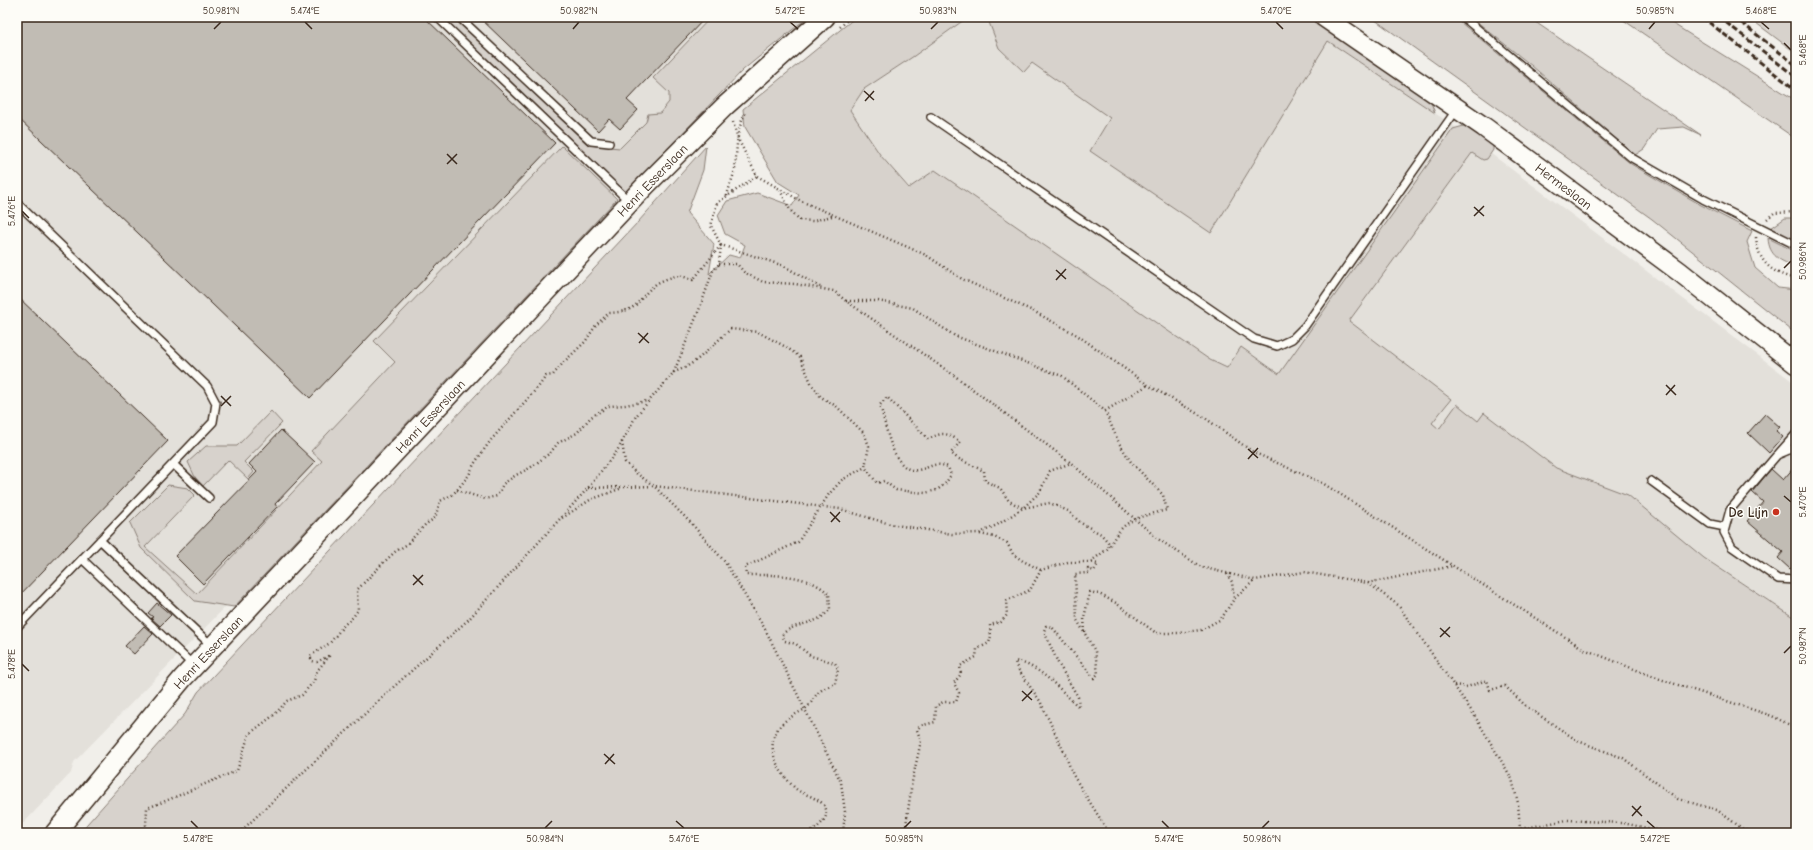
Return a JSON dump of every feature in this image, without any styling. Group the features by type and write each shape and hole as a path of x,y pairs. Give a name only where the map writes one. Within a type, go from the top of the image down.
{"street":[{"name":"Henri Esserslaan","path":"55,833 212,646 630,202 725,106 825,17"},
{"name":"Hermeslaan","path":"1324,17 1457,108 1680,272 1796,364"}],"lane":[{"path":"437,17 630,202"},
{"path":"459,17 591,141 609,143"},
{"path":"1463,17 1632,158 1703,199 1796,245"},
{"path":"932,117 1254,339 1277,346 1292,339 1306,326 1457,108"},
{"path":"17,203 207,386 216,404 213,422 17,627"},
{"path":"1796,434 1730,510 1724,532 1732,547 1778,579 1796,580"},
{"path":"1777,456 1796,447"},
{"path":"173,464 209,498"},
{"path":"1651,481 1710,524 1725,527"},
{"path":"100,540 212,646"},
{"path":"82,559 194,666"}],"path":[{"path":"727,196 734,171 742,118 746,111"},
{"path":"733,122 738,139 757,176 801,202 926,255 962,279 1033,311 1077,334 1148,385 1205,418 1253,452 1324,484 1584,649 1654,677 1772,716 1796,728"},
{"path":"239,833 388,692 469,619 588,488 617,451 636,416 674,372 713,271 719,264 721,245 711,226 717,203 757,176"},
{"path":"780,190 790,210 800,220 813,221 833,216"},
{"path":"721,245 784,266 823,289"},
{"path":"149,833 146,824 147,808 174,799 206,783 237,771 249,734 274,715 287,701 302,694 314,681 317,671 330,655 317,662 312,661 310,656 330,644 344,625 358,610 357,590 383,562 406,545 426,524 435,518 440,501 452,495 457,490 469,475 474,464 499,430 539,386 546,376 553,375 585,342 596,325 609,313 624,312 634,308 656,284 679,274 693,280 721,245"},
{"path":"719,264 737,264 744,272 763,282 795,284 834,291 846,301 955,376 1071,463 1158,539 1201,566 1255,580 1304,572 1368,583 1454,566"},
{"path":"846,301 878,301 913,308 955,336 1062,376 1105,411 1119,443 1131,462 1163,495 1167,510 1134,518 1115,535 1108,548 1090,562"},
{"path":"674,372 685,369 698,361 731,329 758,332 800,357 812,385 821,397 836,406 864,433 869,446 865,467 877,483 884,481 896,490 924,494 937,490 945,484 951,476 948,467 941,464 928,465 918,470 907,469 900,463 888,436 880,405 887,398 928,440 940,433 952,436 960,442 952,453 957,458 984,471 985,480 1000,488 1009,501 1023,508 1050,503 1068,512 1101,534 1108,542 1108,548"},
{"path":"1105,411 1148,385"},
{"path":"457,490 485,499 497,496 503,484 516,474 530,468 550,453 558,443 577,433 591,417 609,406 648,401"},
{"path":"622,441 625,462 636,473 654,486 691,523 725,562 765,629 806,708 841,782 845,812 843,833"},
{"path":"980,533 997,525 1023,508 1039,493 1050,471 1071,463"},
{"path":"808,833 823,824 826,817 826,809 816,799 796,789 774,757 772,746 775,733 784,722 810,705 818,693 835,684 838,669 835,663 811,656 796,644 785,641 782,635 787,630 824,616 830,609 828,594 820,586 803,580 781,575 746,575 745,567 798,542 829,494 842,480 865,467"},
{"path":"588,488 654,486 820,508 840,509 890,524 952,534 980,533 994,537 1006,543 1013,554 1041,570 1068,562 1090,562 1098,564 1094,571 1088,569 1088,573 1075,574 1077,620 1095,651 1098,674 1094,678 1052,627 1046,626 1044,631 1058,663 1078,697 1079,707 1037,670 1023,662 1015,661 1016,666 1040,701 1073,774 1109,833"},
{"path":"559,520 590,500 624,487"},
{"path":"905,833 912,782 921,741 917,730 920,726 935,722 936,706 943,702 956,702 959,693 954,683 961,674 960,666 976,657 977,649 989,643 991,636 990,625 1001,622 1007,615 1006,601 1030,590 1041,570"},
{"path":"1226,573 1232,582 1234,599"},
{"path":"1085,633 1084,618 1090,592 1099,594 1116,603 1156,633 1201,630 1221,619 1234,599 1255,580"},
{"path":"1368,583 1398,605 1473,713 1512,779 1518,803 1520,829"},
{"path":"1454,685 1467,687 1487,680 1490,690 1505,686 1526,707 1578,741 1623,758 1678,799 1717,810 1743,829 1752,833"},
{"path":"1514,833 1520,829 1567,820 1622,823 1672,833"}],"shaded area":[{"path":"17,17 791,17 620,179 610,199 237,595 74,762 71,773 17,830"},
{"path":"441,17 454,17 588,145 620,148 646,122 648,114 660,113 669,102 669,93 653,78 711,17 808,17 743,70 626,192 575,146"},
{"path":"856,17 968,17 914,56 864,89 850,110 881,156 909,188 935,170 1210,360 1227,368 1241,347 1279,374 1453,129 1467,125 1493,144 1493,150 1487,159 1483,160 1472,153 1349,321 1451,399 1432,423 1439,429 1457,404 1478,421 1484,413 1556,468 1628,495 1704,558 1796,619 1796,833 233,833 235,831 232,833 79,833 185,714 198,692 638,222 706,146 703,170 687,213 714,244 709,274 729,255 740,258 745,245 725,234 718,215 727,201 757,193 792,206 799,195 778,182 745,127 743,109"},
{"path":"968,17 1293,17 1457,128 1796,384 1796,619 1711,562 1598,491 1264,387 1210,360 935,171 910,188 881,156 850,110 864,89 914,56"},
{"path":"987,17 1310,17 1430,100 1435,113 1328,41 1211,233 1090,151 1110,118 1032,63 1024,72 999,48"},
{"path":"1371,17 1454,17 1631,164 1701,205 1752,231 1747,242 1755,268 1778,288 1796,290 1796,334 1652,219"},
{"path":"1471,17 1528,17 1701,135 1684,127 1657,129 1644,149 1635,155 1532,66"},
{"path":"1619,17 1662,17 1792,98 1796,101 1796,139"},
{"path":"1748,17 1796,17 1796,53"},
{"path":"562,146 617,199 234,607 195,601 141,548 130,523 168,485 188,488 195,495 145,547 197,594 322,461 311,451 395,362 374,341"},
{"path":"1785,218 1796,218 1796,241 1771,228"},
{"path":"1768,238 1796,252 1796,266 1781,260 1773,254"},
{"path":"271,411 282,423 244,462 254,472 248,479 228,460 203,486 195,477 188,462 206,446 237,446"}],"building":[{"path":"17,17 424,17 555,143 310,398 17,117"},
{"path":"479,17 706,17 627,100 638,110 620,129 609,119 598,131"},
{"path":"17,296 168,441 17,598"},
{"path":"1765,414 1780,427 1776,431 1783,437 1769,453 1748,433"},
{"path":"281,430 315,462 275,504 277,507 203,584 175,556 257,472 249,464"},
{"name":"De Lijn","path":"1796,465 1796,564 1790,569 1778,558 1783,552 1747,521 1763,502 1752,492 1771,469 1783,480"},
{"path":"157,603 171,615 160,626 148,613"},
{"path":"144,626 153,634 134,654 125,646"}],"railway":[{"path":"1702,17 1796,90"},
{"path":"1719,17 1796,77"},
{"path":"1734,17 1796,65"}],"place":[{"name":"De Lijn","path":"1776,512"}]}
